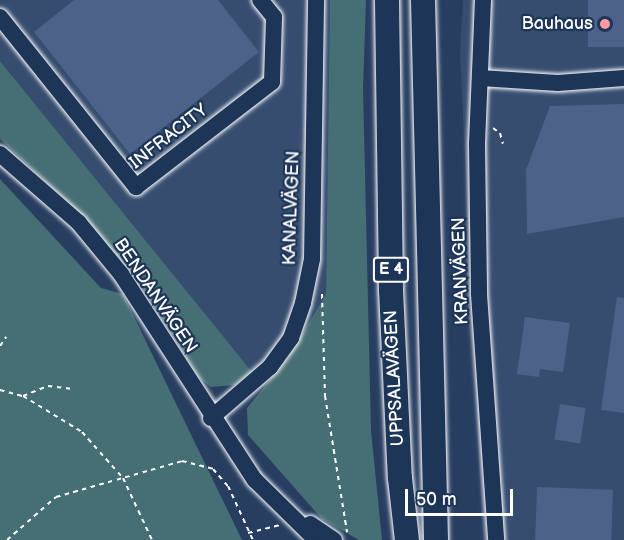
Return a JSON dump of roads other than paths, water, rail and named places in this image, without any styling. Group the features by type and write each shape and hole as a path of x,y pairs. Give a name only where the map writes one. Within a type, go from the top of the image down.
{"highway":[{"name":"UPPSALAVÄGEN","path":"387,0 391,290 400,478 407,540"},
{"name":"UPPSALAVÄGEN","path":"423,0 436,540"}],"street":[{"name":"INFRACITY","path":"0,17 136,188 272,82 274,17 260,0"},
{"name":"KANALVÄGEN","path":"211,418 270,367 291,338 303,303 312,258 316,0"},
{"name":"KRANVÄGEN","path":"483,0 477,145 479,294 496,540"},
{"path":"480,78 558,83 624,78"},
{"name":"BENDANVÄGEN","path":"0,154 79,223 121,274 211,418 255,480 326,539"}],"place":[{"name":"Bauhaus","path":"605,24"}]}
